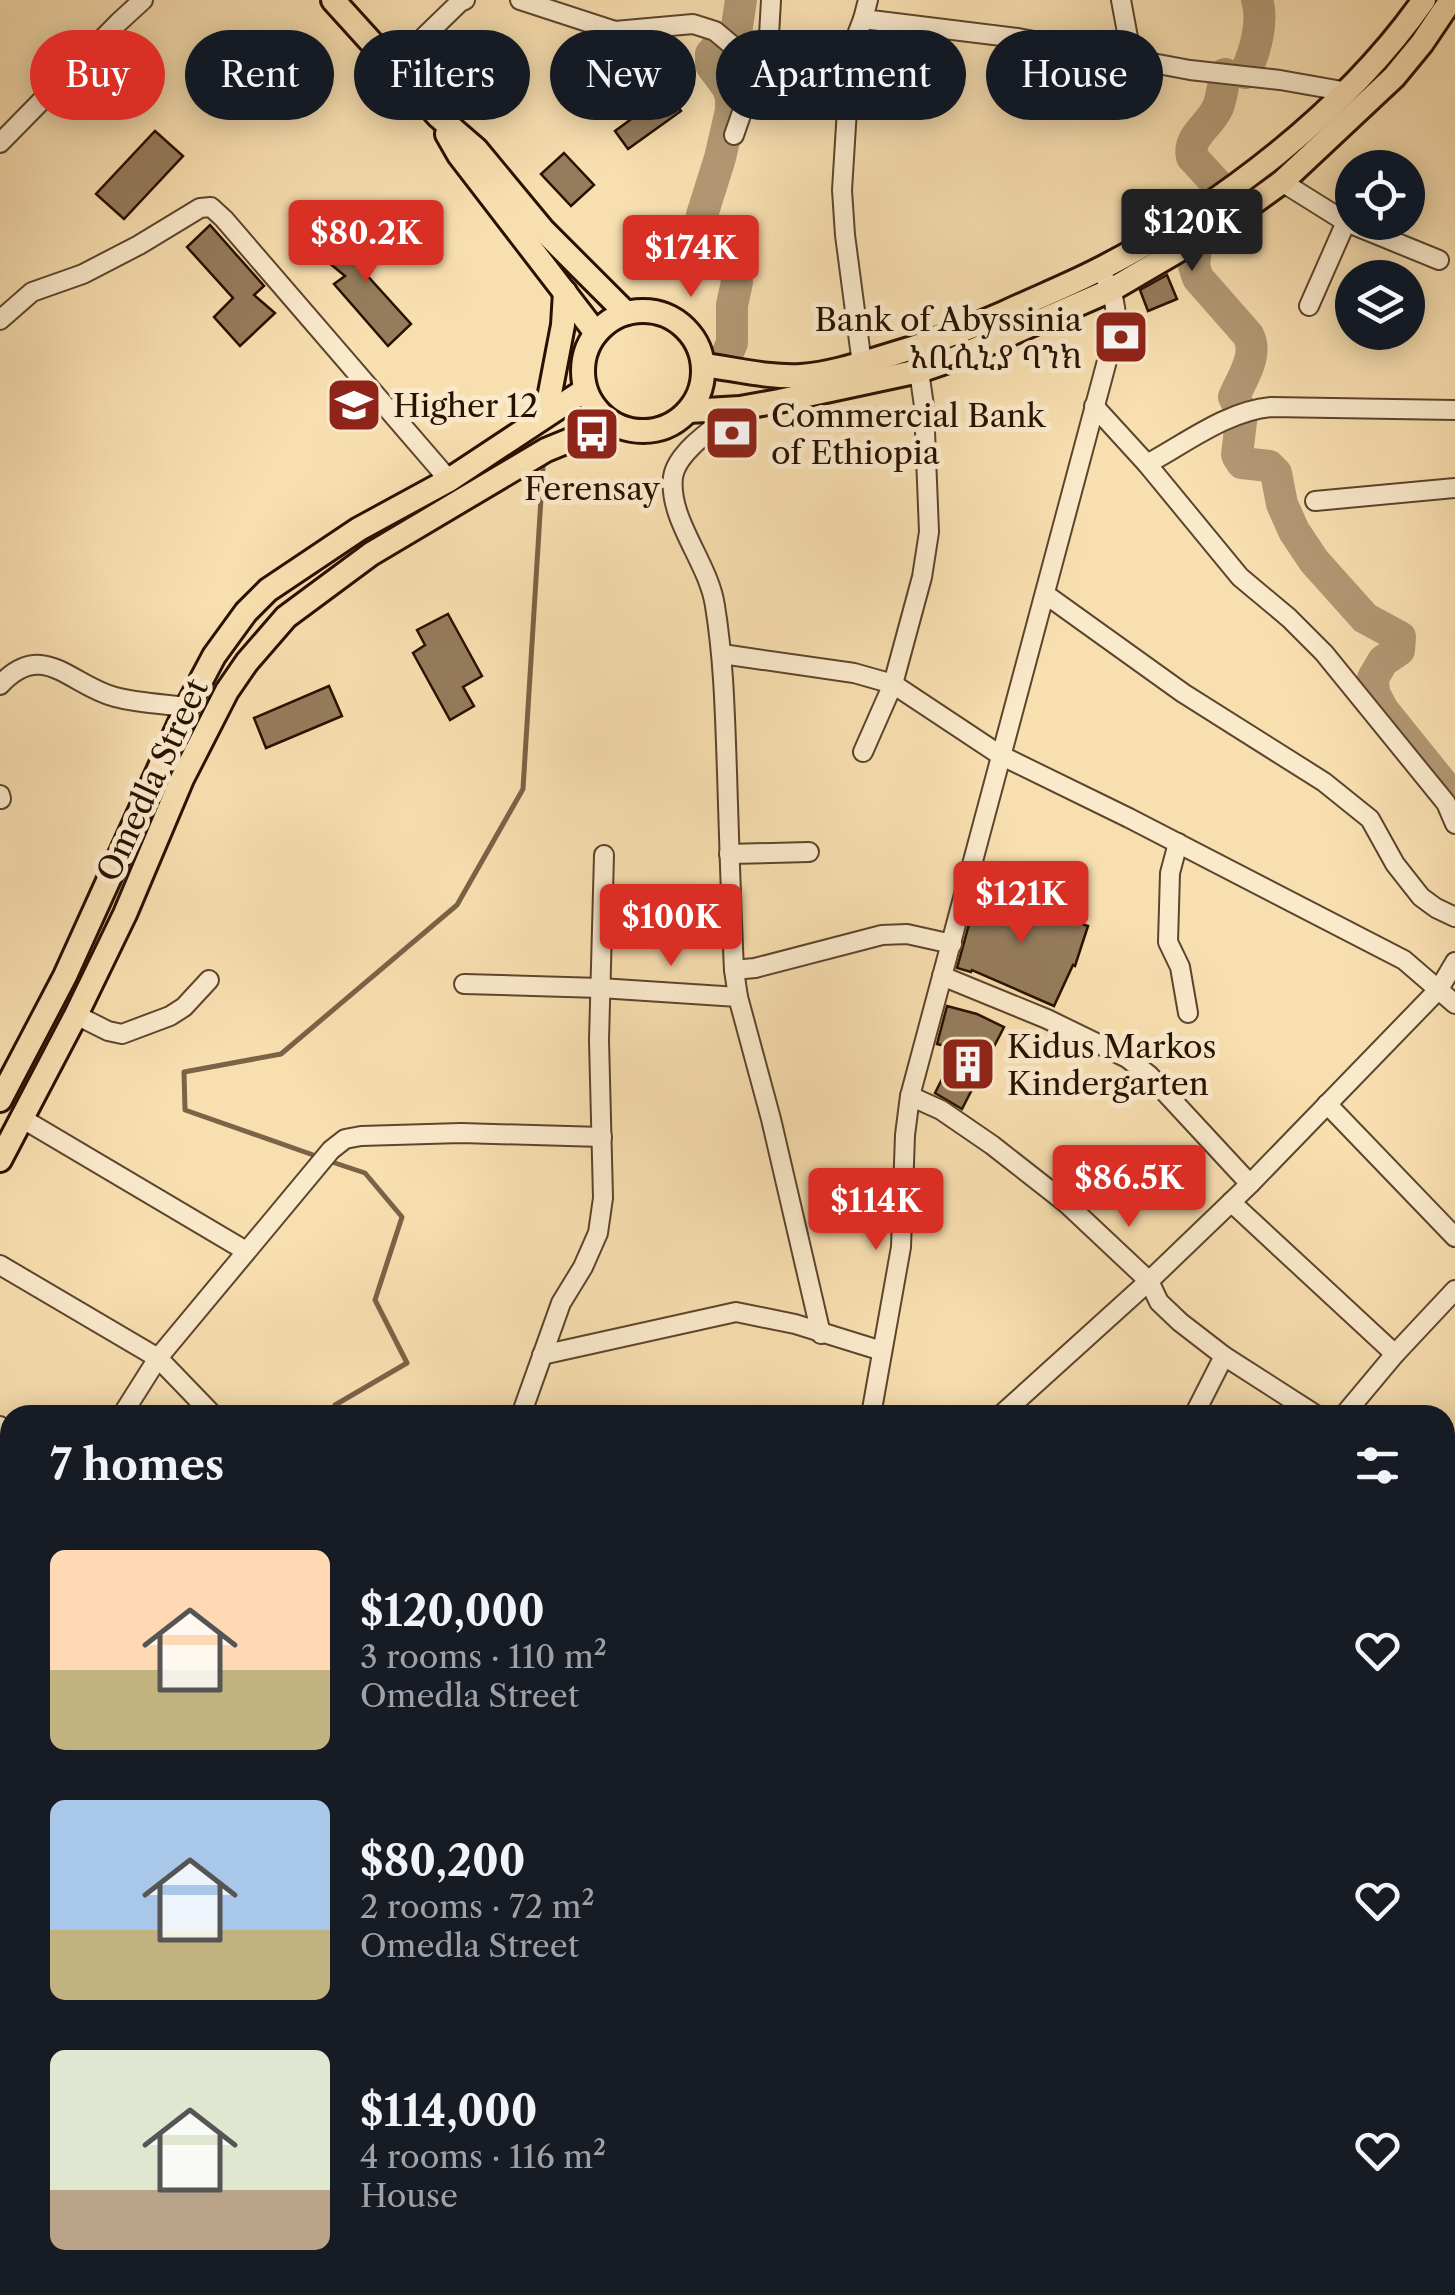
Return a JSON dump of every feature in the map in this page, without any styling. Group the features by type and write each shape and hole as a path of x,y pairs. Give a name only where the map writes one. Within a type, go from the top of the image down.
{"main road":[{"path":"333,0 360,30"},
{"path":"704,365 802,376 862,364 947,338 1106,280 1167,230 1282,150 1348,92 1424,0"},
{"name":"Omedla Street","path":"0,1160 125,914 182,778 213,717 247,662 286,617 371,554 546,450 612,423 644,432 676,422 689,411 740,408 919,371 951,360 1227,222 1282,182 1373,99 1422,43 1451,0"},
{"path":"441,120 459,155 596,332"},
{"path":"442,120 476,149 543,230 626,313"},
{"path":"546,414 564,324 565,292"},
{"path":"612,423 600,414 585,390 582,370 586,350 596,332 626,313 647,311 668,316 685,328 698,345 704,365 701,389 689,411"},
{"name":"Omedla Street","path":"0,1100 73,958 187,707 214,656 246,612 268,590 359,529 448,480 585,390"},
{"path":"187,707 213,717"}],"street":[{"path":"0,144 143,0"},
{"path":"431,30 465,0"},
{"path":"520,0 615,30 693,24 716,33"},
{"path":"769,30 771,0"},
{"path":"862,364 842,190 848,77 868,0"},
{"path":"1121,0 1126,30"},
{"path":"863,19 986,34"},
{"path":"1163,65 1348,92"},
{"path":"734,134 739,120"},
{"path":"1282,182 1335,215"},
{"path":"0,320 32,292 83,274 200,208 211,207 448,480"},
{"path":"1308,306 1338,240"},
{"path":"1390,240 1439,260"},
{"path":"873,1405 902,1247 910,1096 1115,331 1116,316 1106,280"},
{"path":"863,752 893,684 922,578 928,532 924,406 919,371"},
{"path":"1094,406 1240,577 1289,618 1334,665 1446,802 1455,824"},
{"path":"740,408 684,454 674,472 673,492 679,516 715,600 722,654 738,997 821,1334"},
{"path":"1147,464 1253,408 1455,410"},
{"path":"1315,501 1455,488"},
{"path":"1045,594 1182,693 1324,782 1370,819 1395,864 1420,897 1455,917"},
{"path":"722,654 854,673 893,684 1000,755 1404,960 1455,1004"},
{"path":"0,685 17,670 36,664 53,666 112,697 187,707"},
{"path":"1178,844 1170,873 1168,942 1180,967 1188,1012"},
{"path":"729,854 809,852"},
{"path":"524,1405 561,1303 598,1232 603,1198 600,988 604,855"},
{"path":"734,970 756,968 882,935 907,934 952,944"},
{"path":"1012,1405 1250,1184 1439,989 1455,962"},
{"path":"942,976 1048,1019 1127,1058 1149,1075 1250,1184"},
{"path":"76,1015 122,1034 170,1016 209,980"},
{"path":"464,984 738,997"},
{"path":"910,1096 941,1110 992,1145 1066,1204 1149,1281 1159,1302 1180,1322 1224,1356 1300,1405"},
{"path":"1327,1104 1455,1237"},
{"path":"22,1119 246,1252"},
{"path":"128,1405 158,1358 331,1150 345,1139 461,1134 602,1137"},
{"path":"1231,1202 1395,1354"},
{"path":"0,1265 158,1358 203,1405"},
{"path":"1352,1405 1455,1290"},
{"path":"542,1355 736,1312 794,1324 882,1352"},
{"path":"1199,1405 1224,1356"}],"building":[{"path":"630,120 668,120 628,149 615,131"},
{"path":"155,131 183,156 124,219 96,194"},
{"path":"564,153 594,185 571,206 541,174"},
{"path":"210,225 264,286 254,295 275,313 240,346 214,317 233,298 187,247"},
{"path":"358,225 384,254 365,273 411,324 388,346 334,284 345,276 323,258"},
{"path":"1167,275 1177,299 1148,311 1140,290"},
{"path":"448,614 482,676 463,687 474,706 450,720 413,653 425,645 417,630"},
{"path":"329,686 342,716 266,748 254,718"},
{"path":"979,888 1088,926 1075,966 1054,1006 972,970 957,968"},
{"name":"Kidus Markos Kindergarten","path":"947,1006 1004,1027 962,1109 935,1093 957,1049 937,1044"}],"waterway":[{"path":"736,30 741,0"},
{"path":"1245,73 1257,37 1257,0"},
{"path":"716,48 711,54 716,72"},
{"path":"1224,192 1192,157 1191,150 1218,107 1225,74"},
{"path":"725,359 732,343 735,269 704,228 702,215 729,120"},
{"path":"1197,240 1194,266 1198,278 1251,343 1248,366 1234,397 1242,413 1237,455 1242,463 1269,466 1276,473 1282,504 1314,561 1365,618 1400,637 1399,650 1383,661 1373,678 1374,693 1455,806"},
{"path":"319,1157 185,1110 184,1072 281,1054 457,905 523,789 543,466"},
{"path":"329,1161 365,1173 402,1217 375,1300 407,1363 335,1405"}],"place":[{"name":"Bank of Abyssinia አቢሲኒያ ባንክ","path":"1121,337"},
{"name":"Higher 12","path":"354,405"},
{"name":"Commercial Bank of Ethiopia","path":"732,433"},
{"name":"Ferensay","path":"592,434"},
{"name":"Kidus Markos Kindergarten","path":"968,1064"}]}
